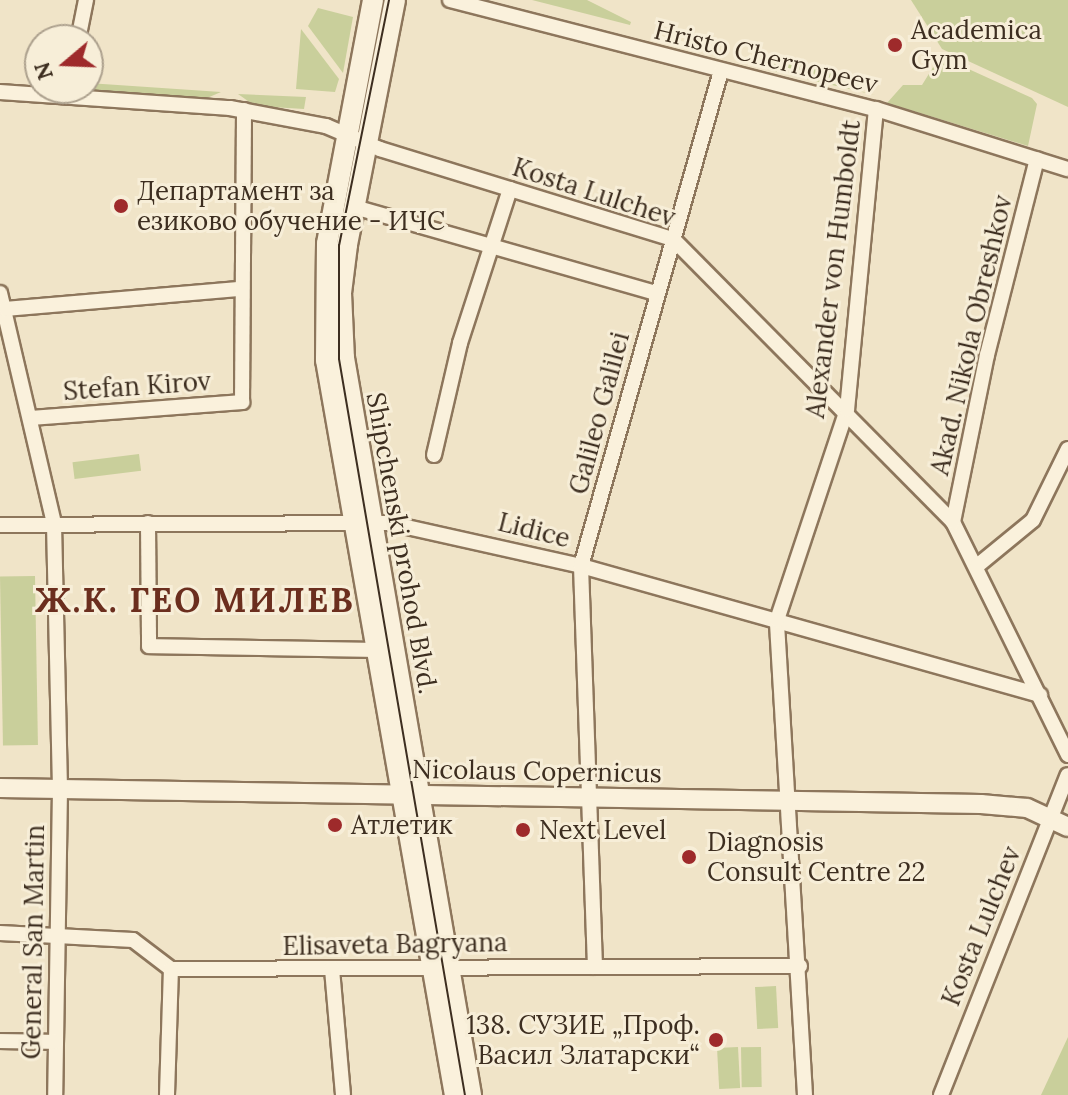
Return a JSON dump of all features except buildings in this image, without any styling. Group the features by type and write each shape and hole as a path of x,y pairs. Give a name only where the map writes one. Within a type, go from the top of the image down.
{"main road":[{"name":"Shipchenski prohod Blvd.","path":"364,523 326,360 323,293 345,133 373,0"},
{"name":"Shipchenski prohod Blvd.","path":"395,0 354,207 341,293 344,358 364,523 439,969 455,1095"},
{"name":"Shipchenski prohod Blvd.","path":"439,969 471,1095"}],"street":[{"path":"81,24 86,0"},
{"name":"Hristo Chernopeev","path":"450,0 876,109 1068,169"},
{"name":"Galileo Galilei","path":"595,967 581,566 721,71"},
{"name":"Kosta Lulchev","path":"0,92 24,92"},
{"name":"Kosta Lulchev","path":"104,96 244,110 345,133 510,189 673,239 847,410 953,522 1068,755"},
{"name":"Alexander von Humboldt","path":"805,1095 800,966 777,620 847,410 876,109"},
{"name":"Stefan Kirov","path":"31,418 242,402 240,289 244,110"},
{"name":"Akad. Nikola Obreshkov","path":"953,522 987,355 1037,159"},
{"path":"434,455 491,243 510,189"},
{"path":"354,207 491,243 656,293"},
{"path":"6,309 240,289"},
{"name":"General San Martin","path":"0,293 54,524 60,789 55,1095"},
{"path":"977,566 1033,520 1068,449"},
{"path":"148,523 149,646 385,650"},
{"name":"Lidice","path":"0,525 364,523 440,532 581,566 1040,695"},
{"name":"Kosta Lulchev","path":"941,1095 1068,775"},
{"name":"Nicolaus Copernicus","path":"0,788 1014,806 1068,827"},
{"path":"0,933 133,940 171,969 167,1095"},
{"name":"Elisaveta Bagryana","path":"171,969 800,966"},
{"path":"332,969 343,1095"},
{"path":"0,1041 56,1042"}],"green space":[{"path":"532,0 587,0 631,22 630,25"},
{"path":"911,0 1068,0 1068,107 942,49"},
{"path":"318,8 353,17 343,73 308,26"},
{"path":"301,29 339,79 335,92 296,89"},
{"path":"940,56 1032,98 1037,104 1028,146 887,103 903,85 922,85"},
{"path":"780,58 836,75 834,84 875,95 768,70"},
{"path":"104,84 221,92 200,101 104,92"},
{"path":"238,94 306,97 304,109 255,106"},
{"path":"139,454 141,471 75,479 72,462"},
{"path":"35,576 38,745 3,746 0,577"},
{"path":"776,986 778,1028 757,1029 755,987"},
{"path":"1068,1037 1068,1095 1041,1095"},
{"path":"738,1047 740,1088 719,1089 717,1048"},
{"path":"741,1047 761,1047 762,1087 742,1087"}],"tram line":[{"path":"389,0 339,245 339,359 465,1095"}],"place":[{"name":"Academica Gym","path":"895,45"},
{"name":"Департамент за езиково обучение - ИЧС","path":"121,206"},
{"name":"Атлетик","path":"335,825"},
{"name":"Next Level","path":"523,830"},
{"name":"Diagnosis Consult Centre 22","path":"689,857"},
{"name":"138. СУЗИЕ „Проф. Васил Златарски“","path":"716,1040"}],"district":[{"name":"Ж.К. ГЕО МИЛЕВ","path":"195,600"}]}
